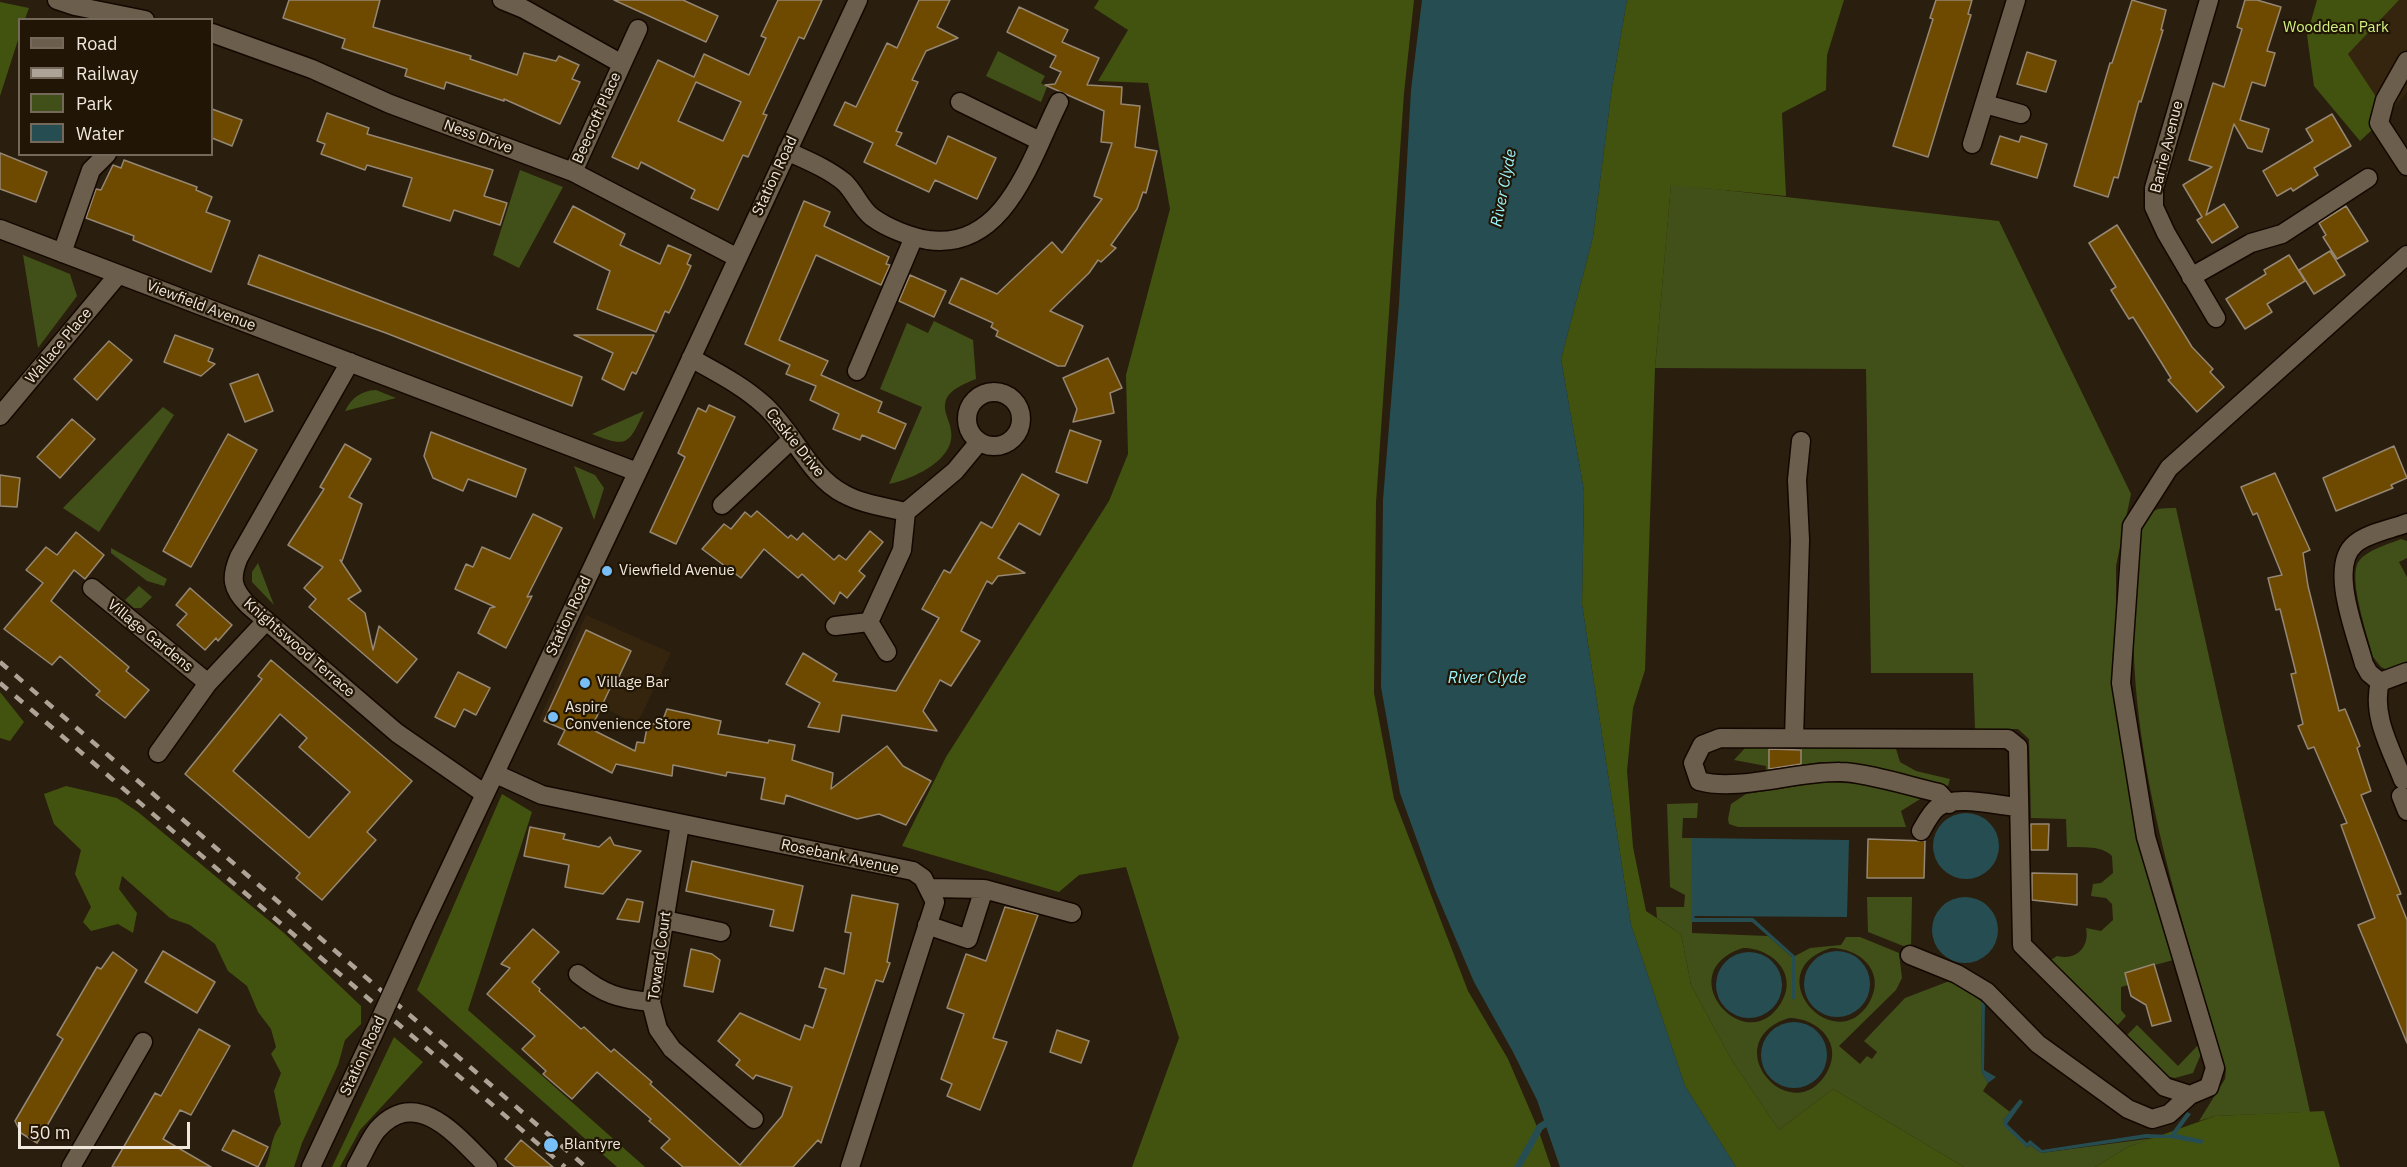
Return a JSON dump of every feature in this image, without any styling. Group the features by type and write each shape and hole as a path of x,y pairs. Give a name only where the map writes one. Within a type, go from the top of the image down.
{"street":[{"path":"57,0 75,6 136,12"},
{"name":"Beecroft Place","path":"502,0 524,9 622,64"},
{"name":"Station Road","path":"311,1167 858,0"},
{"path":"1972,144 2016,0"},
{"name":"Barrie Avenue","path":"2208,0 2154,188 2154,207 2191,277 2216,318"},
{"name":"Beecroft Place","path":"573,172 639,29"},
{"name":"Ness Drive","path":"213,33 312,69 390,104 573,172 736,257"},
{"path":"2407,61 2385,100 2379,123 2407,166"},
{"path":"960,102 1040,141"},
{"path":"787,151 825,169 845,183 861,207 874,219 914,237 939,241 962,238 980,230 998,216 1012,199 1059,102"},
{"path":"1984,104 2021,114"},
{"path":"62,253 92,170 104,156"},
{"path":"2191,277 2251,243 2282,234 2368,178"},
{"name":"Viewfield Avenue","path":"0,230 637,472"},
{"path":"857,371 914,237"},
{"path":"1910,955 1957,974 1987,992 2038,1044 2128,1109 2152,1119 2169,1114 2190,1095 2209,1087 2215,1068 2146,837 2121,683 2132,526 2169,468 2407,255"},
{"name":"Wallace Place","path":"0,416 118,275"},
{"name":"Caskie Drive","path":"691,357 749,393 766,407 830,486 845,495 906,512"},
{"name":"Knightswood Terrace","path":"350,362 233,572 233,585 237,595 397,733 485,794"},
{"path":"722,505 792,439"},
{"path":"1794,738 1800,540 1797,480 1801,441"},
{"path":"869,621 902,550 906,512 955,471 979,442"},
{"path":"2380,682 2369,673 2364,664 2342,578 2343,560 2357,542 2407,523"},
{"name":"Village Gardens","path":"92,588 208,683"},
{"name":"Village Gardens","path":"158,753 208,683 266,621"},
{"path":"835,626 869,621"},
{"path":"869,621 887,652"},
{"path":"2380,682 2407,672"},
{"path":"2380,682 2377,710 2403,796"},
{"path":"1948,804 1939,793 1841,772 1718,786 1699,781 1693,764 1702,745 1720,738 2008,739 2018,747 2022,945 2164,1087 2190,1095"},
{"name":"Rosebank Avenue","path":"496,774 542,795 913,871 923,878 930,888"},
{"path":"1920,831 1938,807 1948,804 1966,800 2019,807"},
{"name":"Toward Court","path":"680,824 651,1002 658,1029 672,1048 754,1119"},
{"path":"850,1167 935,902 930,888 984,889 1072,913"},
{"path":"927,925 968,939 984,889"},
{"path":"665,920 721,932"},
{"path":"578,974 599,990 620,998 651,1002"},
{"path":"71,1167 143,1042"},
{"path":"356,1167 377,1131 394,1116 410,1111 425,1113 438,1121 488,1167"}],"shaded area":[{"path":"2399,0 2407,0 2407,92 2388,115 2348,54"},
{"path":"586,615 671,653 637,724 587,700 576,702 564,730 539,720"}],"green space":[{"path":"1099,0 1414,0 1404,93 1376,503 1374,693 1394,799 1468,991 1508,1059 1538,1129 1551,1167 1132,1167 1179,1038 1126,867 1079,875 1059,892 902,846 946,757 1109,501 1128,454 1126,375 1170,209 1148,83 1098,81 1128,30 1094,8"},
{"path":"1627,0 1844,0 1827,55 1826,90 1782,113 1786,196 1671,185 1655,368 1645,670 1633,708 1627,771 1633,847 1646,911 1681,934 1691,985 1731,1059 1779,1130 1833,1089 1964,1167 1736,1167 1685,1086 1631,925 1582,604 1584,491 1561,359 1593,237 1612,87"},
{"name":"Wooddean Park","path":"2317,0 2399,0 2348,54 2388,115 2360,141 2314,86 2307,35"},
{"path":"0,2 29,8 25,18 18,18 18,40 0,96"},
{"path":"998,51 1045,76 1041,83 1047,87 1041,102 986,76"},
{"path":"520,170 563,187 519,268 493,255"},
{"path":"1671,184 1999,221 2131,494 2116,566 2116,689 2177,959 2125,973 2128,985 2121,987 2121,1010 2126,1016 2116,1027 2051,960 2057,956 2076,954 2084,947 2086,928 2101,931 2113,920 2112,904 2106,898 2091,896 2093,884 2101,883 2113,873 2112,856 2103,850 2067,847 2066,819 2031,818 2029,739 2018,729 1975,729 1973,673 1871,673 1866,369 1655,368"},
{"path":"23,255 70,274 77,296 38,348"},
{"path":"934,321 973,340 976,379 955,390 946,400 946,412 951,431 951,441 947,451 920,473 889,484 922,407 880,389 907,323 928,333"},
{"path":"376,390 396,398 345,411 358,396"},
{"path":"163,407 174,415 99,532 63,508"},
{"path":"644,411 634,431 625,440 613,441 592,434"},
{"path":"574,466 595,475 604,488 594,520"},
{"path":"2176,508 2310,1112 2215,1116 2199,1121 2225,1079 2226,1070 2160,835 2139,715 2134,654 2135,573 2140,534 2150,514 2158,509"},
{"path":"2401,539 2407,541 2407,558 2399,562 2407,577 2407,666 2392,672 2381,667 2373,657 2355,580 2356,569 2363,557"},
{"path":"111,548 167,579 164,586 147,581 111,553"},
{"path":"258,563 274,605 252,582 252,572"},
{"path":"139,586 152,597 141,608 134,608 125,600"},
{"path":"0,692 24,722 10,741 0,738"},
{"path":"1894,742 1900,762 1916,771 1950,779 1948,786 1839,762 1801,765 1801,743"},
{"path":"1756,743 1769,743 1769,770 1785,770 1766,773 1766,766 1734,760 1745,748"},
{"path":"1823,782 1883,785 1925,796 1901,811 1906,827 1738,827 1729,824 1731,804 1746,794"},
{"path":"66,786 117,798 138,812 284,933 361,1006 361,1024 345,1040 338,1065 302,1143 294,1167 265,1167 281,1124 274,1091 281,1073 271,1054 276,1047 271,1029 258,1012 247,986 228,971 215,944 190,925 170,918 122,876 119,889 137,913 133,933 118,924 91,931 83,922 91,907 75,874 81,850 54,824 44,794"},
{"path":"502,794 532,812 468,1010 645,1167 617,1167 417,990"},
{"path":"1698,803 1697,818 1683,818 1682,838 1692,838 1692,933 1768,936 1792,957 1792,999 1795,999 1795,956 1810,948 1841,945 1846,937 1860,937 1899,953 1902,978 1896,990 1839,1046 1860,1064 1867,1056 1872,1059 1877,1052 1864,1041 1905,998 1952,980 1982,1002 1981,1071 1988,1083 1983,1091 2010,1112 2003,1120 2027,1148 2030,1145 2041,1153 2154,1138 2128,1147 2095,1167 1964,1167 1833,1089 1779,1130 1731,1059 1691,985 1681,934 1657,918 1656,907 1684,907 1685,895 1670,887 1667,804","holes":["1743,948 1754,949 1773,958 1785,973 1787,982 1781,1003 1766,1018 1750,1022 1734,1017 1721,1006 1713,991 1712,975 1722,960","1831,948 1842,949 1861,957 1873,972 1875,982 1869,1003 1854,1018 1838,1022 1822,1017 1809,1005 1801,991 1800,974 1810,959","1789,1018 1810,1023 1826,1035 1832,1053 1831,1063 1826,1074 1811,1089 1794,1093 1779,1088 1766,1076 1758,1061 1758,1045 1768,1030"]},
{"path":"1867,897 1912,897 1911,949 1868,932"},
{"path":"2137,1025 2178,1066 2202,1041 2201,1054 2193,1073 2175,1078 2166,1076 2125,1037"},
{"path":"394,1037 423,1062 360,1130 340,1167 332,1167"},
{"path":"2324,1111 2340,1167 2095,1167 2128,1147 2215,1116"}],"water":[{"name":"River Clyde","path":"1422,0 1627,0 1612,87 1593,237 1561,359 1584,491 1582,604 1631,925 1685,1086 1736,1167 1560,1167 1537,1100 1474,982 1435,890 1400,793 1381,687 1383,500 1399,304 1411,90"},
{"path":"1959,813 1973,813 1985,818 1994,827 1999,846 1997,859 1990,870 1973,879 1959,879 1947,874 1938,865 1933,853 1933,839 1938,827 1947,818"},
{"path":"1692,838 1849,840 1847,917 1694,916 1695,918 1753,918 1795,956 1795,999 1792,999 1792,957 1752,922 1691,922"},
{"path":"1958,897 1972,897 1984,902 1993,911 1998,930 1996,943 1989,954 1972,963 1958,963 1946,958 1937,949 1932,937 1932,923 1937,911 1946,902"},
{"path":"1830,951 1844,951 1856,956 1865,965 1870,984 1868,997 1861,1008 1844,1017 1830,1017 1818,1012 1809,1003 1804,991 1804,977 1809,965 1818,956"},
{"path":"1742,952 1756,952 1768,957 1777,966 1782,985 1780,998 1773,1009 1756,1018 1742,1018 1730,1013 1721,1004 1716,992 1716,978 1721,966 1730,957"},
{"path":"1982,1002 1985,1002 1984,1070 1996,1077 1988,1083 1981,1071"},
{"path":"1787,1022 1801,1022 1813,1027 1822,1036 1827,1055 1825,1068 1818,1079 1801,1088 1787,1088 1775,1083 1766,1074 1761,1062 1761,1048 1766,1036 1775,1027"},
{"path":"2020,1099 2023,1102 2007,1124 2027,1143 2030,1140 2042,1150 2146,1134 2170,1135 2187,1112 2191,1114 2176,1134 2204,1140 2202,1144 2170,1138 2146,1138 2041,1153 2030,1145 2027,1148 2004,1126 2003,1120"}],"building":[{"path":"289,0 380,0 373,27 471,56 470,59 517,75 524,53 556,61 559,56 579,65 572,79 580,82 560,124 504,99 504,101 446,82 444,89 405,76 407,69 342,48 345,39 283,18"},
{"path":"614,0 683,0 718,16 706,42"},
{"path":"778,0 822,0 804,39 799,37 763,114 767,115 748,157 743,155 718,210 691,198 695,190 641,162 638,169 612,157 658,60 694,77 704,54 749,75 766,38 761,36","holes":["696,82 741,102 723,141 678,121"]},
{"path":"919,0 950,0 937,27 958,38 926,51 912,80 918,82 896,131 902,133 896,145 936,164 948,136 996,158 977,199 935,180 929,192 864,162 873,143 834,125 845,102 856,107 887,43 897,48"},
{"path":"1936,0 1972,0 1968,14 1971,15 1928,157 1893,146 1933,19 1930,18"},
{"path":"2132,0 2166,10 2161,30 2163,30 2141,102 2139,101 2118,178 2114,177 2108,197 2074,186 2110,63 2112,63"},
{"path":"2245,0 2257,0 2281,7 2267,51 2275,53 2265,86 2252,82 2240,120 2269,129 2262,152 2248,148 2234,124 2206,215 2224,204 2238,227 2212,243 2197,220 2202,217 2183,185 2212,167 2189,160 2213,83 2224,87 2242,29 2237,27"},
{"path":"1019,7 1068,30 1062,42 1099,58 1087,85 1122,87 1121,104 1140,106 1135,147 1157,151 1146,193 1143,192 1137,209 1111,245 1116,248 1101,262 1098,260 1089,273 1050,311 1083,326 1065,366 1058,366 996,336 998,331 991,327 993,323 949,303 961,278 997,294 1052,242 1062,253 1102,199 1094,196 1112,143 1101,142 1104,111 1045,85 1055,84 1061,72 1050,67 1056,56 1007,32"},
{"path":"2027,52 2056,61 2046,92 2017,84"},
{"path":"213,109 242,120 232,146 213,138"},
{"path":"327,113 369,128 367,134 493,170 484,196 507,203 500,225 454,210 450,221 403,206 412,178 367,165 365,170 321,154 325,144 317,141"},
{"path":"2332,114 2351,146 2314,168 2318,175 2293,191 2291,188 2277,196 2263,171 2313,141 2306,129"},
{"path":"2000,136 2019,142 2021,136 2047,144 2037,178 1991,164"},
{"path":"0,153 47,172 36,202 0,189"},
{"path":"124,160 197,187 196,190 212,197 206,212 230,221 211,272 133,240 134,236 86,218 96,189 101,190 113,165 121,168"},
{"path":"804,201 830,212 824,226 889,257 886,264 890,265 881,285 816,255 779,340 828,361 821,375 882,402 878,412 906,424 895,449 862,435 860,440 833,429 839,414 810,400 816,386 786,374 790,365 745,344"},
{"path":"573,206 625,234 620,245 660,264 668,245 691,255 687,264 691,266 682,286 669,313 665,311 656,332 597,309 610,271 554,242"},
{"path":"2346,206 2368,241 2337,259 2323,237 2326,235 2319,223"},
{"path":"2117,225 2192,347 2213,369 2210,372 2224,387 2197,412 2168,380 2171,378 2133,317 2129,319 2111,290 2116,287 2089,243"},
{"path":"2330,251 2345,275 2314,294 2299,270"},
{"path":"259,255 582,377 572,406 386,333 248,284"},
{"path":"2289,255 2305,281 2267,304 2272,312 2245,329 2226,299 2266,274 2264,270"},
{"path":"910,275 946,291 934,317 899,301"},
{"path":"175,335 213,349 208,361 215,364 201,376 164,362"},
{"path":"574,335 654,335 636,374 632,372 624,390 602,379 613,353"},
{"path":"109,341 132,360 97,400 74,379"},
{"path":"1108,358 1122,388 1110,393 1114,413 1073,422 1077,409 1063,378"},
{"path":"258,374 273,411 245,422 230,384"},
{"path":"709,405 735,417 676,544 650,532 685,457 678,453 698,408 706,412"},
{"path":"72,419 95,439 60,478 37,457"},
{"path":"1070,430 1101,441 1087,483 1056,472"},
{"path":"431,432 526,469 516,497 468,479 463,491 433,478 424,456"},
{"path":"228,434 257,450 191,567 163,551"},
{"path":"345,444 371,459 349,497 362,504 342,561 340,560 361,591 348,599 365,613 373,650 379,626 417,659 397,683 309,607 316,599 304,588 323,567 288,545 324,489 320,487"},
{"path":"2394,446 2407,478 2391,485 2393,488 2336,511 2323,478"},
{"path":"2275,473 2310,550 2303,553 2308,586 2339,711 2345,709 2360,746 2357,748 2371,791 2361,795 2401,894 2397,895 2407,920 2407,1043 2358,925 2375,918 2341,825 2347,823 2314,747 2308,749 2298,726 2303,724 2291,674 2296,673 2280,609 2276,610 2268,578 2282,575 2257,513 2253,515 2241,487"},
{"path":"1022,474 1059,495 1040,535 1019,523 998,558 1025,573 998,576 992,584 987,581 961,631 980,641 951,686 940,680 923,711 937,731 842,715 839,732 808,727 820,703 786,684 803,653 837,674 833,681 896,691 939,618 922,609 944,570 950,573 981,522 992,528"},
{"path":"0,475 20,478 17,507 0,506"},
{"path":"757,511 788,538 791,535 797,540 803,533 834,560 839,555 846,560 870,531 883,542 859,571 865,576 847,598 840,592 834,604 802,574 798,578 764,549 741,578 702,549 724,524 731,529 745,512 751,517"},
{"path":"533,514 562,528 527,597 532,596 506,648 478,633 490,608 495,607 455,589 466,564 473,567 482,547 510,559"},
{"path":"76,532 104,555 85,579 74,570 51,601 129,667 126,671 149,690 125,718 96,695 100,691 60,656 52,665 4,629 43,583 26,570 46,547 57,555"},
{"path":"190,588 232,625 218,641 216,638 205,650 177,625 187,614 176,605"},
{"path":"586,630 631,651 615,685 612,684 591,729 635,751 637,742 644,743 648,723 661,725 667,709 721,721 718,734 768,743 769,740 795,745 792,760 833,773 831,789 887,746 903,766 931,781 906,825 879,814 857,819 786,795 784,804 761,799 765,778 727,772 726,776 673,765 672,776 616,764 612,773 558,744 565,730 544,721"},
{"path":"271,660 412,781 367,832 376,840 322,900 296,878 300,873 185,774 262,679 258,676","holes":["280,714 307,738 299,747 350,792 309,838 233,771"]},
{"path":"458,672 490,688 476,715 464,709 455,727 435,717"},
{"path":"1769,749 1801,750 1801,764 1769,769"},
{"path":"2031,824 2049,824 2048,850 2031,850"},
{"path":"530,827 565,834 563,839 599,847 610,837 614,845 641,851 603,894 565,887 569,865 524,856"},
{"path":"1868,839 1925,841 1924,878 1867,878"},
{"path":"692,861 803,886 793,931 770,926 774,910 686,891"},
{"path":"2032,873 2077,874 2077,905 2032,900"},
{"path":"852,895 898,904 887,962 890,963 883,982 876,980 821,1143 818,1140 793,1167 683,1167 661,1148 670,1139 649,1121 651,1119 597,1072 572,1099 543,1074 546,1071 522,1049 535,1036 487,994 510,968 501,964 533,929 559,952 532,982 540,989 539,991 581,1029 584,1027 611,1052 614,1049 740,1165 782,1116 792,1087 756,1075 753,1079 736,1065 740,1060 718,1041 740,1013 800,1040 805,1025 813,1028 826,989 819,987 825,968 844,974 851,933 845,932"},
{"path":"627,899 643,902 639,922 617,919"},
{"path":"1005,907 1038,915 993,1038 1007,1042 980,1110 947,1096 952,1084 941,1079 964,1014 947,1008 966,954 986,961"},
{"path":"691,949 712,954 720,960 713,992 684,986"},
{"path":"163,951 215,982 197,1013 145,982"},
{"path":"113,952 137,970 37,1143 21,1133 15,1121 63,1039 57,1035 97,967 101,969"},
{"path":"2154,964 2171,1021 2152,1026 2146,1005 2131,996 2125,973"},
{"path":"199,1029 230,1046 191,1115 180,1110 163,1139 211,1167 112,1167 155,1093 161,1096"},
{"path":"1057,1030 1089,1041 1081,1063 1050,1052"},
{"path":"233,1130 268,1147 258,1167 222,1150"},
{"path":"521,1140 553,1167 515,1167 505,1159"}],"waterway":[{"path":"1518,1167 1540,1127 1553,1119"}],"railway":[{"path":"0,662 586,1167"},
{"path":"0,683 565,1167"}],"place":[{"name":"Viewfield Avenue","path":"607,571"},
{"name":"Village Bar","path":"585,683"},
{"name":"Aspire Convenience Store","path":"553,717"},
{"name":"Blantyre","path":"551,1145"}]}
